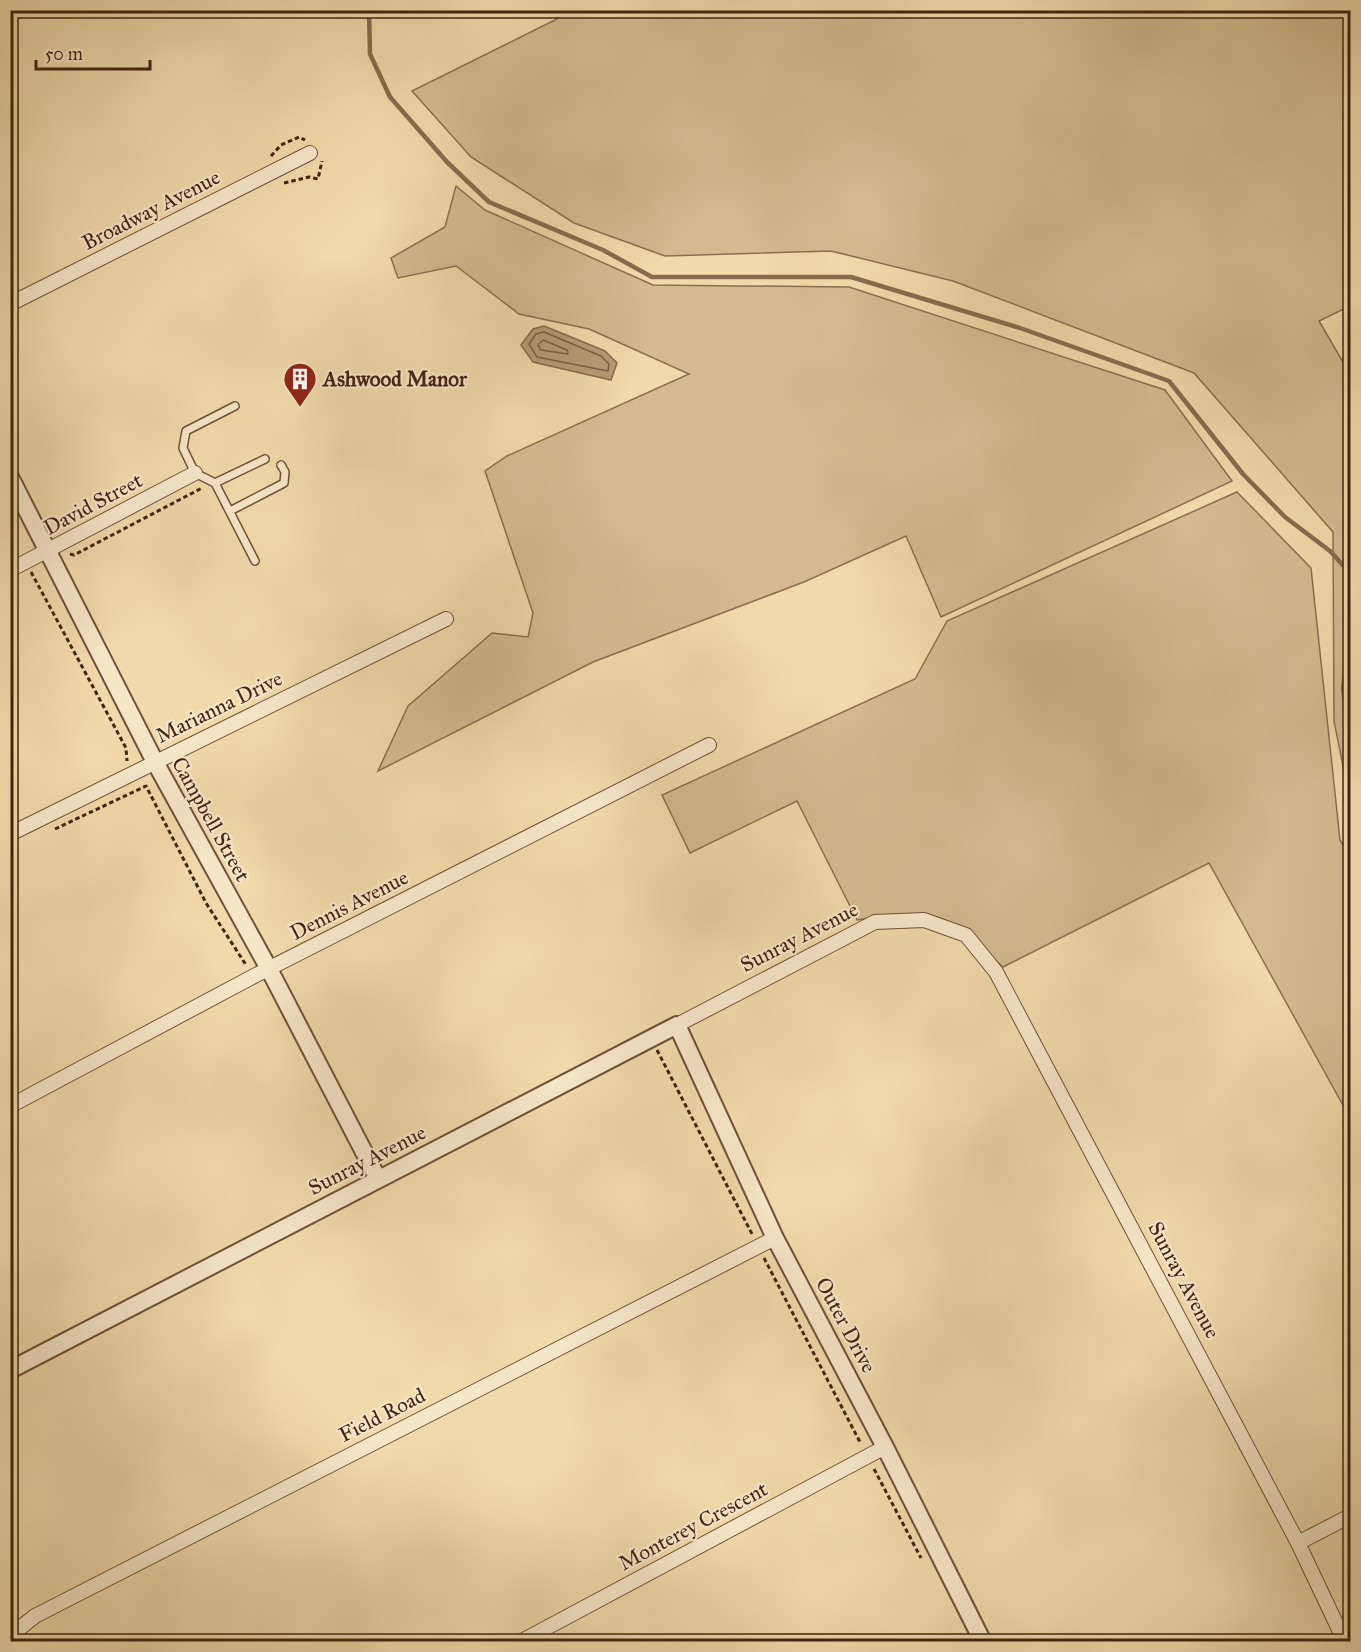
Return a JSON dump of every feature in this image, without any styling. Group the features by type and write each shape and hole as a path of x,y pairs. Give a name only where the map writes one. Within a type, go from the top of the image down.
{"street":[{"name":"Broadway Avenue","path":"10,304 310,153"},
{"name":"David Street","path":"10,570 195,473"},
{"name":"Campbell Street","path":"10,477 155,762 269,969 378,1179"},
{"name":"Marianna Drive","path":"10,834 446,619"},
{"name":"Dennis Avenue","path":"10,1106 269,969 709,745"},
{"name":"Sunray Avenue","path":"10,1370 875,922 924,920 966,935 996,972 1298,1543 1346,1641"},
{"name":"Outer Drive","path":"677,1025 775,1238 885,1447 983,1641"},
{"name":"Field Road","path":"10,1636 35,1617 775,1238"},
{"name":"Monterey Crescent","path":"520,1641 885,1447"},
{"path":"1298,1543 1350,1516"}],"lane":[{"path":"235,406 186,431 183,448 195,473 215,483 255,561"},
{"path":"215,483 265,459"},
{"path":"230,511 284,483 285,472 281,465"}],"path":[{"path":"27,562 126,748 127,761 118,767"},
{"path":"52,831 146,786 206,903 246,965 240,971"},
{"path":"653,1043 753,1236"},
{"path":"763,1257 866,1455"},
{"path":"872,1465 922,1558"}],"shaded area":[{"path":"575,10 1350,11 1350,306 1319,321 1350,374 1350,801 1334,721 1333,532 1194,373 953,281 831,251 665,256 574,223 471,157 412,91"},
{"path":"456,186 485,210 653,285 849,287 1165,390 1232,481 941,617 906,536 804,582 593,662 378,771 408,706 492,633 528,637 533,613 485,471 507,456 689,374 589,329 519,314 456,266 398,278 391,258 445,227"},
{"path":"1237,492 1311,568 1340,840 1350,857 1350,1118 1209,863 1003,967 967,937 937,920 904,915 857,920 797,801 690,853 662,795 915,679 947,621"}],"water":[{"path":"544,326 605,351 617,363 611,380 533,362 521,345 533,329"}],"waterway":[{"path":"369,10 370,54 390,97 447,162 489,202 603,250 652,277 851,277 1020,328 1169,381 1243,474 1285,517 1330,551 1350,573"},
{"path":"1350,627 1343,689 1350,734"}],"place":[{"name":"Ashwood Manor","path":"300,408"}]}
